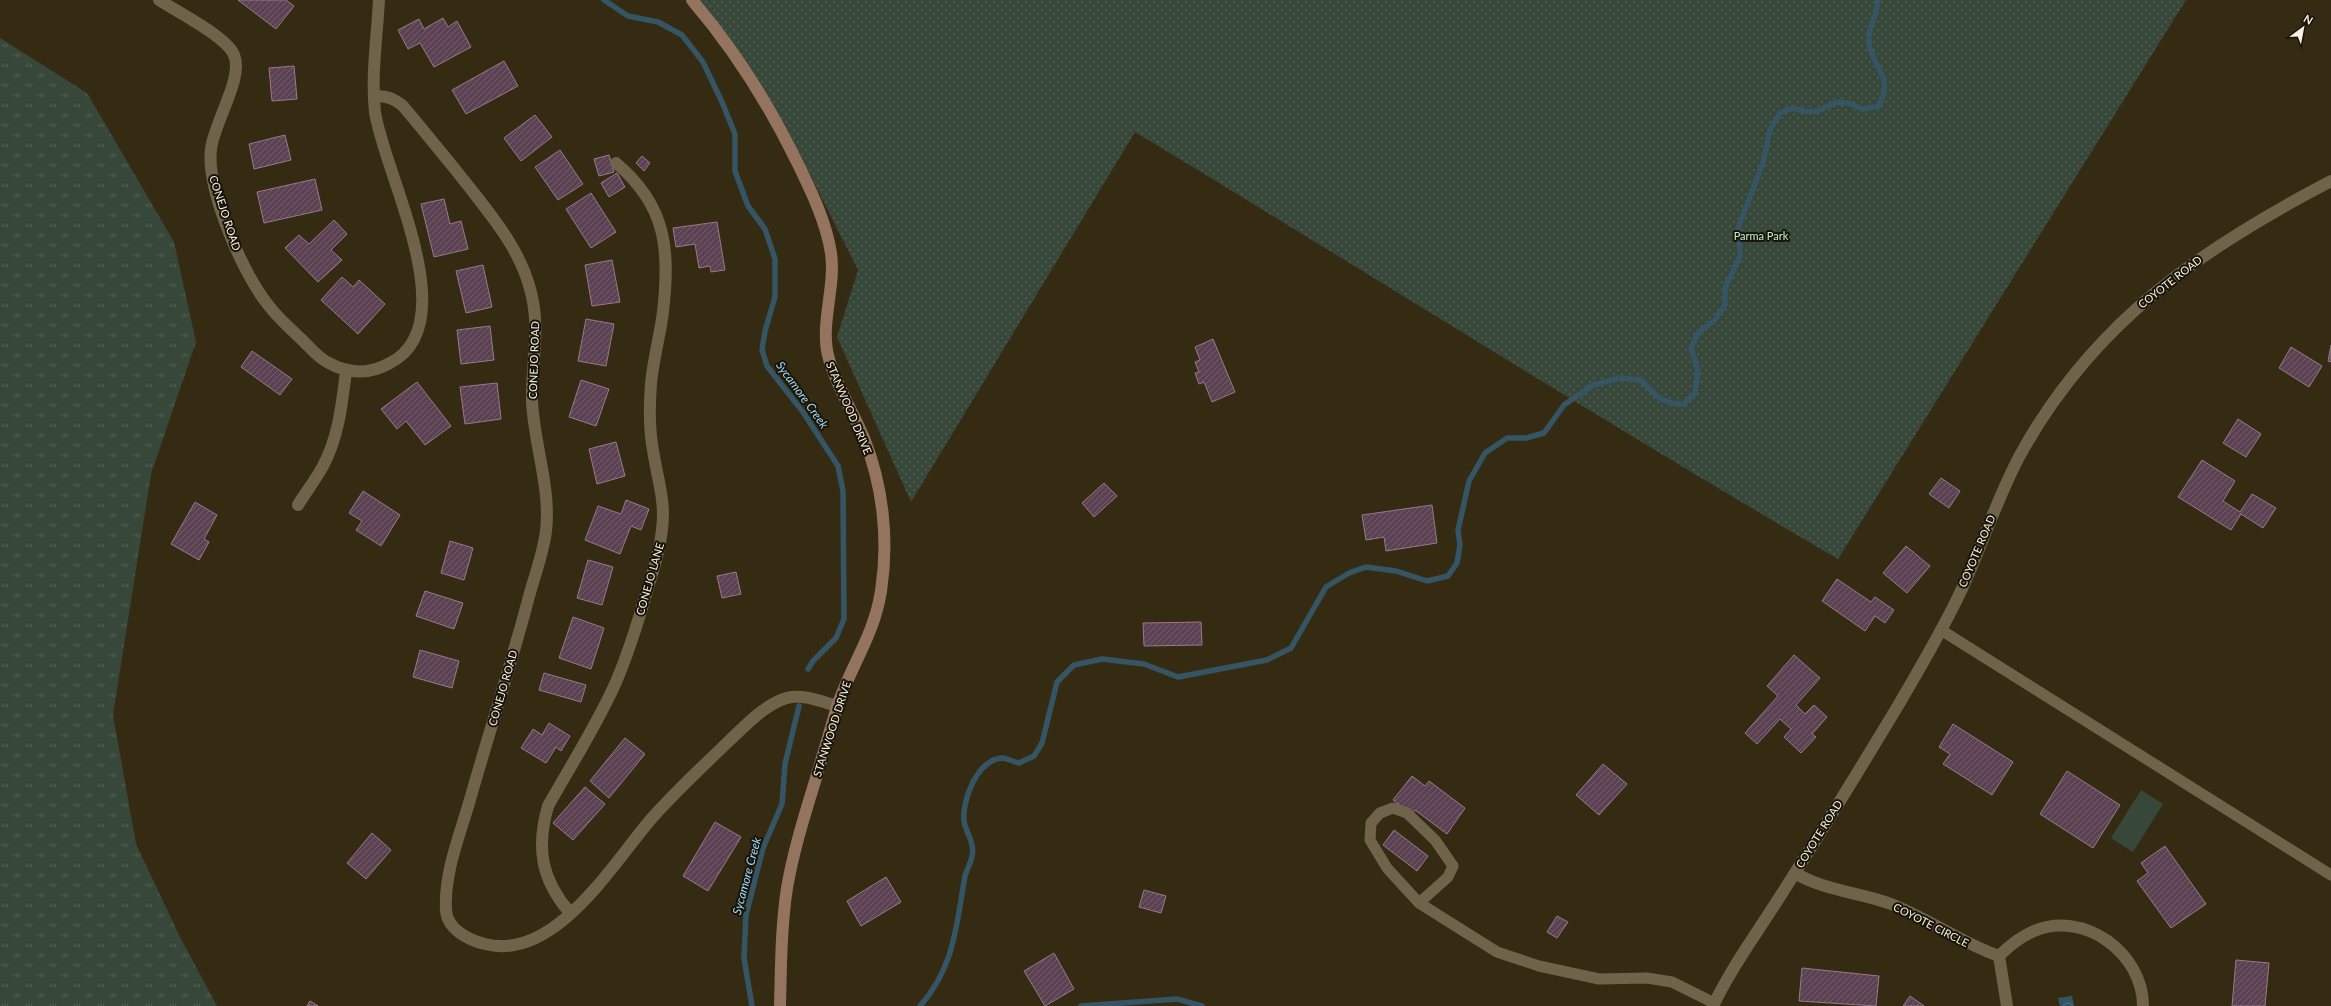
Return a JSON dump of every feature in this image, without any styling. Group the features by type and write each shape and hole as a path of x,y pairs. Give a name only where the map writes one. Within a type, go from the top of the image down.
{"main road":[{"name":"STANWOOD DRIVE","path":"692,0 729,45 770,110 810,191 823,222 829,244 832,275 826,339 827,350 837,382 865,441 875,472 883,516 885,543 884,570 875,618 838,706 806,810 789,878 784,917 780,1006"}],"street":[{"name":"CONEJO ROAD","path":"159,0 221,39 234,55 236,75 215,128 211,157 211,172 235,248 268,306 324,361 346,371 360,372 379,369 396,360 415,338 420,320 421,292 418,256 402,197 380,133 374,96 385,96 394,99 403,106 503,231 518,257 529,285 535,314 537,343 532,391 533,427 546,490 546,532 513,657 459,838 447,887 447,917 449,922 462,934 474,941 490,946 506,946 523,943 538,937 570,913 592,893 652,818 691,777 742,728 770,706 787,698 799,696 838,706"},
{"path":"374,96 378,0"},
{"name":"CONEJO LANE","path":"570,913 551,886 547,876 542,856 542,826 548,806 615,683 632,642 657,557 663,513 650,418 651,382 663,311 665,250 662,229 655,208 643,189 616,163"},
{"name":"COYOTE ROAD","path":"1714,1004 1894,711 1941,630 1960,592 2001,496 2020,457 2045,413 2076,372 2139,305 2166,282 2230,237 2276,210 2331,181"},
{"path":"298,505 323,466 335,438 346,371"},
{"name":"COYOTE CIRCLE","path":"1795,873 1823,887 1895,906 1966,942 1998,956"},
{"path":"2007,1006 1998,956 2021,938 2047,927 2075,927 2090,932 2112,944 2130,963 2141,986 2143,1006"}],"lane":[{"path":"1941,630 2331,875"},
{"path":"1419,903 1448,877 1453,866 1435,840 1407,813 1393,808 1380,813 1371,823 1370,840 1387,868 1419,903 1497,952 1539,966 1599,979 1647,978 1672,982 1714,1004"}],"green space":[{"name":"Parma Park","path":"697,0 2186,0 1838,559 1574,401 1135,132 911,502 837,337 858,270 785,125"},
{"path":"0,38 87,93 174,242 196,342 151,474 113,715 136,844 181,939 217,1006 0,1006"},
{"path":"2141,790 2163,804 2133,852 2111,838"}],"water":[{"path":"2072,996 2074,1006 2060,1006 2058,998"}],"building":[{"path":"238,0 286,0 294,6 276,29"},
{"path":"443,18 448,27 457,21 471,47 434,67 420,43 408,49 398,30 419,19 424,29"},
{"path":"504,61 518,86 466,114 452,90"},
{"path":"294,66 297,99 272,101 269,68"},
{"path":"535,115 552,137 521,161 504,138"},
{"path":"285,135 291,160 254,169 249,144"},
{"path":"560,150 583,184 558,200 535,167"},
{"path":"609,155 614,172 599,176 594,159"},
{"path":"642,156 650,163 644,171 636,163"},
{"path":"617,173 625,187 609,197 601,183"},
{"path":"315,179 322,210 264,223 257,192"},
{"path":"591,193 616,232 591,248 566,209"},
{"path":"444,199 450,224 461,221 468,249 434,257 421,204"},
{"path":"334,220 347,234 331,250 342,260 318,282 285,248 299,235 309,244"},
{"path":"717,222 725,270 711,272 710,266 699,268 695,244 676,247 673,228"},
{"path":"612,260 620,302 592,306 585,265"},
{"path":"483,265 492,307 466,313 456,271"},
{"path":"342,277 353,287 359,280 385,304 358,334 321,300"},
{"path":"586,319 614,324 606,366 578,361"},
{"path":"490,326 494,360 461,364 457,330"},
{"path":"1213,339 1235,392 1212,402 1204,382 1199,384 1195,373 1199,372 1195,362 1200,360 1195,347"},
{"path":"2331,345 2331,362 2328,361"},
{"path":"2291,347 2322,366 2309,387 2279,368"},
{"path":"252,351 292,379 280,395 241,367"},
{"path":"581,380 609,389 596,426 569,417"},
{"path":"417,382 451,426 425,445 406,421 397,429 381,409"},
{"path":"497,383 501,419 465,424 460,387"},
{"path":"2238,419 2261,434 2246,457 2223,443"},
{"path":"616,442 625,476 597,484 589,449"},
{"path":"2202,460 2235,481 2223,501 2240,512 2252,494 2276,508 2263,528 2241,514 2231,530 2178,497"},
{"path":"1941,478 1960,491 1949,508 1929,494"},
{"path":"1104,483 1117,496 1094,517 1082,503"},
{"path":"363,491 400,515 381,546 356,530 362,521 349,513"},
{"path":"626,500 649,509 641,530 631,526 620,554 585,540 598,506 621,514"},
{"path":"195,502 217,515 204,539 209,542 199,560 171,544"},
{"path":"1432,505 1437,543 1386,551 1384,537 1366,540 1362,515"},
{"path":"450,541 473,548 464,580 441,573"},
{"path":"1906,546 1930,566 1907,593 1883,573"},
{"path":"588,560 613,567 602,605 577,598"},
{"path":"736,572 741,594 722,598 717,576"},
{"path":"1837,579 1871,602 1875,597 1894,610 1885,623 1875,616 1865,631 1822,601"},
{"path":"425,591 463,603 454,629 416,616"},
{"path":"573,617 604,628 591,669 559,658"},
{"path":"1201,622 1202,645 1144,646 1143,623"},
{"path":"420,650 459,661 452,688 413,677"},
{"path":"1794,655 1820,678 1796,705 1805,714 1814,705 1827,717 1812,734 1816,737 1801,753 1784,737 1791,729 1780,719 1757,744 1745,733 1778,696 1767,686"},
{"path":"544,673 586,685 581,702 539,690"},
{"path":"549,723 570,736 561,751 556,747 546,763 521,748 533,729 542,735"},
{"path":"1953,724 2013,762 1992,795 1943,764 1950,754 1939,747"},
{"path":"625,738 645,754 609,798 590,781"},
{"path":"1603,764 1627,784 1599,815 1576,795"},
{"path":"2067,771 2120,805 2093,848 2040,814"},
{"path":"1412,776 1425,786 1429,781 1465,808 1447,834 1415,810 1412,814 1393,800"},
{"path":"585,787 605,804 573,840 553,823"},
{"path":"715,822 741,837 708,891 683,876"},
{"path":"1394,830 1428,856 1417,871 1383,845"},
{"path":"372,833 391,850 366,879 347,863"},
{"path":"2165,846 2206,904 2171,928 2137,881 2148,873 2141,863"},
{"path":"886,877 901,902 861,926 847,901"},
{"path":"1144,890 1166,896 1161,913 1139,907"},
{"path":"1557,916 1568,922 1557,938 1547,932"},
{"path":"1054,953 1074,989 1045,1006 1024,971"},
{"path":"2236,960 2269,963 2265,1006 2232,1006"},
{"path":"1802,968 1879,976 1876,1006 1799,1001"},
{"path":"1910,996 1924,1006 1903,1006"},
{"path":"310,1001 318,1006 307,1006"}],"waterway":[{"name":"Sycamore Creek","path":"604,0 628,16 658,22 682,35 703,62 735,134 735,171 748,206 765,229 775,259 775,297 765,331 762,350 767,366 803,412 838,466 843,491 844,619 836,638 813,661 808,669"},
{"path":"920,1006 932,991 941,976 956,929 965,876 973,851 964,821 966,803 973,782 978,773 993,760 1004,758 1019,763 1034,756 1042,743 1057,682 1074,665 1102,659 1144,664 1178,677 1267,660 1291,648 1326,587 1349,573 1366,567 1396,571 1427,581 1448,576 1457,563 1460,545 1458,530 1469,481 1485,453 1507,438 1526,438 1544,433 1564,405 1593,385 1620,378 1641,380 1659,398 1676,404 1683,404 1695,394 1698,371 1691,347 1699,332 1714,321 1725,305 1725,288 1740,256 1738,228 1763,163 1770,130 1780,113 1793,108 1807,112 1818,111 1836,102 1848,103 1863,109 1878,106 1883,97 1883,76 1873,56 1869,41 1870,29 1876,12 1878,0"},
{"name":"Sycamore Creek","path":"752,1006 744,958 746,915 763,848 782,804 785,764 799,706"},
{"path":"1081,1006 1177,999 1202,1006"}]}
